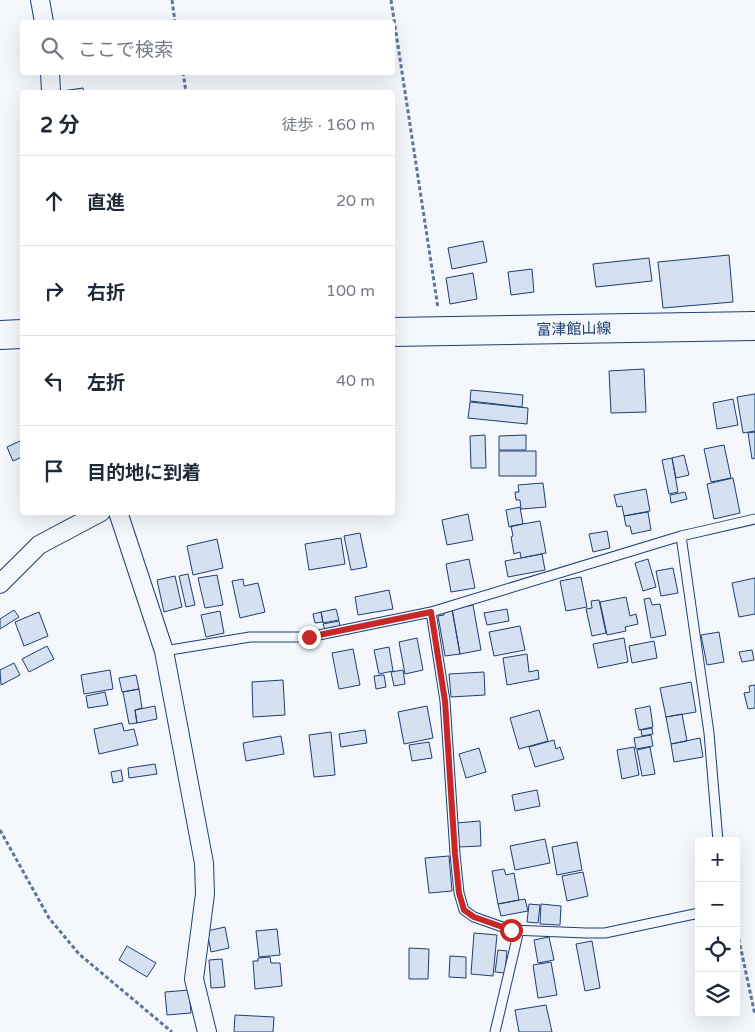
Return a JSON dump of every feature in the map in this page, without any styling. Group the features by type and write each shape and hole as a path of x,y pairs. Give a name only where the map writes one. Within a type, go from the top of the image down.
{"main road":[{"name":"富津館山線","path":"395,332 755,326"},
{"path":"0,335 20,334"}],"street":[{"path":"40,0 44,20"},
{"path":"50,75 51,90"},
{"path":"0,584 39,545 95,515"},
{"path":"119,515 164,651 204,863 205,894 194,979 207,1032"}],"lane":[{"path":"164,651 250,637 309,637 431,612 681,536 755,520"},
{"path":"681,536 709,733 718,837"},
{"path":"431,612 445,701 455,854 459,893 464,910 474,917 511,930 605,933 695,914"},
{"path":"494,1032 519,930"}],"path":[{"path":"172,0 175,20"},
{"path":"390,0 393,20"},
{"path":"395,32 442,331"},
{"path":"183,75 186,90"},
{"path":"0,830 48,918 79,954 172,1032"},
{"path":"736,927 755,1015"}],"building":[{"path":"483,241 487,262 452,269 448,248"},
{"path":"729,255 733,302 663,308 658,262"},
{"path":"649,258 652,281 596,287 593,264"},
{"path":"532,269 534,292 511,295 508,272"},
{"path":"473,273 477,299 450,304 446,278"},
{"path":"644,369 646,412 611,413 609,371"},
{"path":"471,390 523,395 522,407 470,401"},
{"path":"755,394 755,431 743,433 737,397"},
{"path":"733,399 738,425 717,429 713,403"},
{"path":"470,402 528,408 527,424 468,418"},
{"path":"755,432 755,458 752,459 748,433"},
{"path":"485,435 486,468 471,468 470,436"},
{"path":"526,435 526,450 499,450 499,436"},
{"path":"20,441 20,458 13,461 7,447"},
{"path":"724,445 731,478 711,482 704,449"},
{"path":"499,451 536,451 536,476 499,476"},
{"path":"684,455 689,475 676,478 672,458"},
{"path":"672,458 678,492 669,494 662,460"},
{"path":"733,478 740,513 714,519 707,484"},
{"path":"543,483 546,507 521,509 520,500 516,500 515,492 519,492 518,485"},
{"path":"646,489 650,511 624,516 622,506 617,507 614,495"},
{"path":"685,492 687,499 671,503 670,495"},
{"path":"520,507 523,524 509,527 506,510"},
{"path":"648,512 651,530 632,534 630,526 626,526 624,516"},
{"path":"468,514 473,540 447,545 442,520"},
{"path":"540,521 546,553 521,558 520,552 514,554 511,526"},
{"path":"607,531 610,548 593,552 589,534"},
{"path":"360,533 367,567 351,570 344,536"},
{"path":"341,538 345,564 309,570 305,544"},
{"path":"217,539 223,568 193,575 187,546"},
{"path":"542,554 545,570 508,577 505,561"},
{"path":"469,559 475,588 451,592 446,564"},
{"path":"648,559 656,587 643,591 635,563"},
{"path":"673,568 678,593 661,596 656,571"},
{"path":"188,574 195,605 186,607 179,576"},
{"path":"217,575 223,605 205,608 198,578"},
{"path":"175,576 182,607 164,612 157,580"},
{"path":"581,577 587,607 566,611 560,581"},
{"path":"755,578 755,614 739,617 732,583"},
{"path":"243,579 244,586 258,583 265,612 240,618 232,581"},
{"path":"389,590 393,609 358,615 355,597"},
{"path":"626,597 630,616 636,614 638,624 625,627 626,631 607,635 600,602"},
{"path":"650,598 652,605 660,604 666,635 651,638 644,599"},
{"path":"599,600 606,633 592,636 586,609 592,608 591,601"},
{"path":"473,605 481,650 460,654 452,609"},
{"path":"336,609 339,620 323,623 321,612"},
{"path":"452,609 460,654 445,656 438,616 444,615 443,611"},
{"path":"507,609 509,621 487,625 484,613"},
{"path":"14,610 19,617 0,629 0,619"},
{"path":"220,611 224,633 206,637 201,615"},
{"path":"39,612 48,636 24,646 15,622"},
{"path":"321,612 323,622 315,623 313,614"},
{"path":"339,621 340,627 325,630 323,624"},
{"path":"520,626 525,650 494,656 489,632"},
{"path":"719,632 724,662 707,665 701,635"},
{"path":"417,638 423,670 405,674 399,642"},
{"path":"624,638 628,662 598,668 593,644"},
{"path":"654,641 657,658 632,663 629,646"},
{"path":"47,646 54,659 29,672 22,659"},
{"path":"389,647 393,671 379,674 374,650"},
{"path":"353,649 360,685 339,689 332,653"},
{"path":"752,650 754,660 742,662 739,652"},
{"path":"527,654 529,672 538,670 539,679 507,685 503,658"},
{"path":"14,663 20,675 1,685 0,670"},
{"path":"110,670 113,689 84,694 81,675"},
{"path":"403,670 405,684 394,686 391,672"},
{"path":"484,672 485,695 451,697 449,674"},
{"path":"136,675 139,689 122,692 119,678"},
{"path":"384,675 386,687 376,689 374,676"},
{"path":"283,680 285,715 253,717 252,682"},
{"path":"691,682 696,712 666,717 660,688"},
{"path":"755,685 755,708 748,709 744,693 750,692 749,686"},
{"path":"139,689 142,708 135,710 137,723 129,724 123,692"},
{"path":"105,692 108,705 88,708 86,696"},
{"path":"155,706 157,719 137,723 135,710"},
{"path":"427,706 433,738 404,744 398,712"},
{"path":"650,706 653,727 639,730 635,709"},
{"path":"539,710 548,741 519,749 510,718"},
{"path":"682,714 687,741 671,744 666,717"},
{"path":"122,723 124,731 134,729 138,745 99,754 94,729"},
{"path":"652,728 653,734 642,736 641,730"},
{"path":"365,730 367,743 341,747 339,734"},
{"path":"331,732 335,775 314,777 309,735"},
{"path":"651,735 653,746 636,749 634,738"},
{"path":"281,736 284,754 246,761 243,743"},
{"path":"700,738 703,757 674,762 671,744"},
{"path":"554,740 556,749 560,747 564,759 535,767 529,747"},
{"path":"429,742 432,758 412,761 409,745"},
{"path":"634,747 639,775 622,779 617,750"},
{"path":"650,747 655,774 642,776 637,750"},
{"path":"479,748 486,772 466,778 459,754"},
{"path":"155,764 157,774 129,778 128,768"},
{"path":"121,770 123,781 113,783 111,772"},
{"path":"537,790 540,806 515,811 512,795"},
{"path":"480,821 481,846 458,847 456,823"},
{"path":"545,839 550,863 515,870 510,846"},
{"path":"577,842 582,870 557,875 552,847"},
{"path":"449,856 452,891 429,893 425,858"},
{"path":"504,869 506,875 514,873 519,900 498,904 492,871"},
{"path":"583,872 588,896 567,901 562,876"},
{"path":"525,899 528,911 501,916 498,904"},
{"path":"529,904 540,905 538,923 527,922"},
{"path":"541,904 561,906 560,925 540,924"},
{"path":"225,927 229,948 211,952 207,931"},
{"path":"277,929 280,955 259,957 256,931"},
{"path":"474,933 497,935 493,976 471,974"},
{"path":"549,937 554,960 538,963 534,940"},
{"path":"592,941 600,988 585,991 576,944"},
{"path":"127,946 156,963 147,977 119,960"},
{"path":"409,948 429,949 428,979 409,979"},
{"path":"498,950 507,951 505,973 495,972"},
{"path":"450,956 466,957 466,978 449,977"},
{"path":"270,957 271,963 280,963 282,986 255,989 253,961 258,961 258,958"},
{"path":"222,959 225,987 211,988 209,960"},
{"path":"551,962 557,995 538,998 533,965"},
{"path":"189,990 191,1013 167,1015 165,992"},
{"path":"546,1005 552,1032 519,1032 515,1010"},
{"path":"235,1015 274,1017 273,1032 234,1032"}],"route":[{"path":"309,637 431,612 445,701 459,893 464,910 474,917 511,930"}]}
